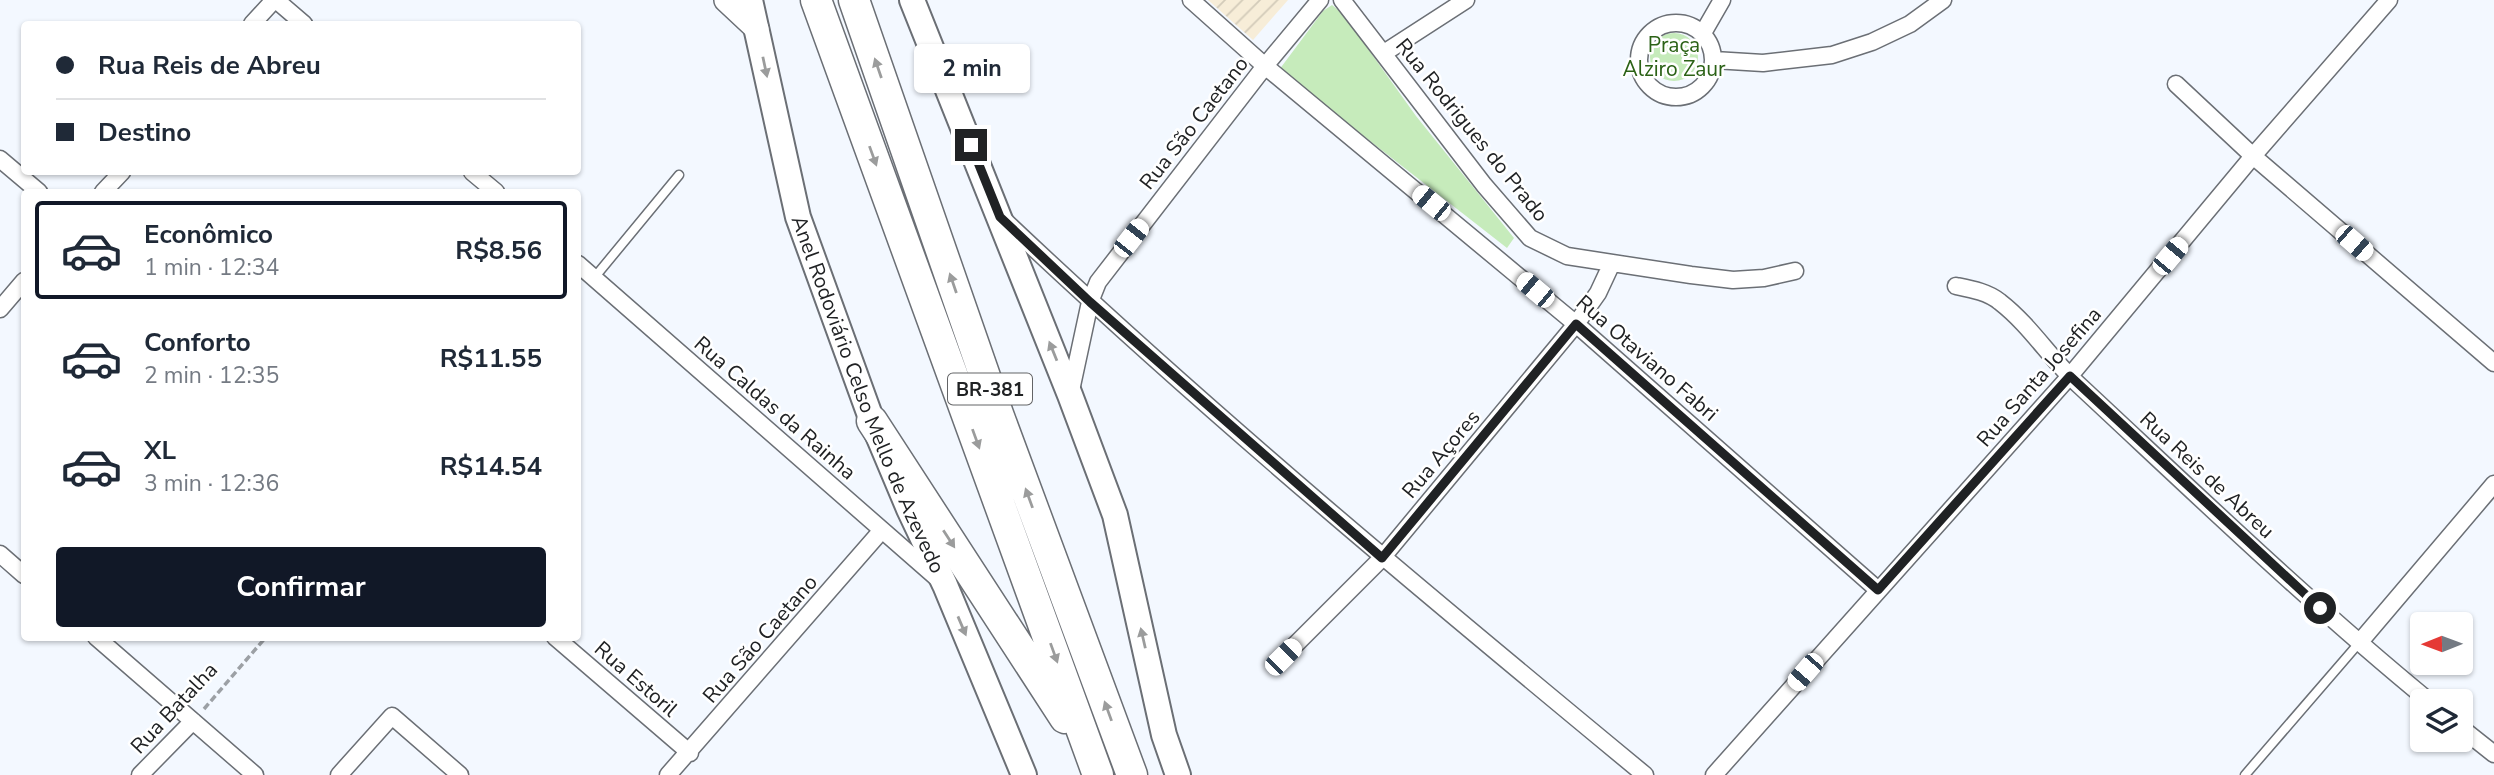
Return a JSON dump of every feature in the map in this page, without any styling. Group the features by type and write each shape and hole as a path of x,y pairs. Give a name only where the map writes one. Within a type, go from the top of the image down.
{"highway":[{"name":"BR-381","path":"816,0 1096,769"},
{"name":"BR-381","path":"854,0 999,414 1132,775"},
{"path":"872,421 1096,769"}],"main road":[{"name":"Anel Rodoviário Celso Mello de Azevedo","path":"750,0 798,217 872,421 909,509 945,584 1024,775"},
{"path":"912,0 1070,394 1115,515 1164,735 1178,775"}],"street":[{"path":"255,21 275,0 300,21"},
{"path":"726,0 757,29"},
{"name":"Rua Otaviano Fabri","path":"1191,0 1265,66 1576,324 1878,590"},
{"name":"Rua São Caetano","path":"1070,394 1090,302 1098,282 1265,66 1320,0"},
{"name":"Rua Rodrigues do Prado","path":"1342,0 1484,185 1530,238 1567,256 1734,280 1764,278 1795,271"},
{"path":"1384,53 1466,0"},
{"path":"1703,33 1722,0"},
{"path":"1714,60 1763,63 1832,55 1872,42 1910,24 1943,0"},
{"name":"Rua Santa Josefina","path":"1714,775 2070,376 2253,156 2389,0"},
{"path":"1677,22 1691,25 1703,33 1711,46 1714,60 1711,75 1702,86 1690,94 1676,97 1661,94 1650,86 1641,73 1639,59 1642,45 1650,32 1677,22"},
{"path":"2176,84 2253,156 2494,363"},
{"path":"0,159 35,189"},
{"path":"106,189 119,175"},
{"path":"476,175 492,189"},
{"path":"1000,217 1090,302 1382,558 1645,775"},
{"name":"Rua Açores","path":"1283,657 1382,558 1576,324 1598,293 1612,262"},
{"name":"Rua Caldas da Rainha","path":"583,271 945,584"},
{"path":"0,309 21,285"},
{"name":"Rua Reis de Abreu","path":"1956,286 1978,290 1997,299 2022,321 2070,376 2359,643 2414,689"},
{"path":"2359,643 2494,484"},
{"name":"Rua São Caetano","path":"668,775 882,530"},
{"path":"0,554 21,572"},
{"path":"101,641 255,775"},
{"name":"Rua Estoril","path":"560,641 690,753"},
{"path":"339,775 392,716 460,775"},
{"name":"Rua Batalha","path":"140,775 193,721"},
{"path":"2473,737 2494,754"}],"lane":[{"path":"583,271 679,175"},
{"path":"2245,775 2359,643"}],"path":[{"name":"Rua Batalha","path":"193,721 262,641"}],"shaded area":[{"path":"1208,0 1288,0 1253,40"}],"green space":[{"path":"1332,5 1343,14 1416,116 1514,238 1507,248 1279,70 1323,11"},
{"name":"Praça Alziro Zaur","path":"1674,33 1691,40 1698,57 1691,74 1674,81 1657,74 1650,57 1657,40"}],"route":[{"path":"971,145 1000,217 1090,302 1382,558 1576,324 1878,590 2070,376 2320,608"}]}
